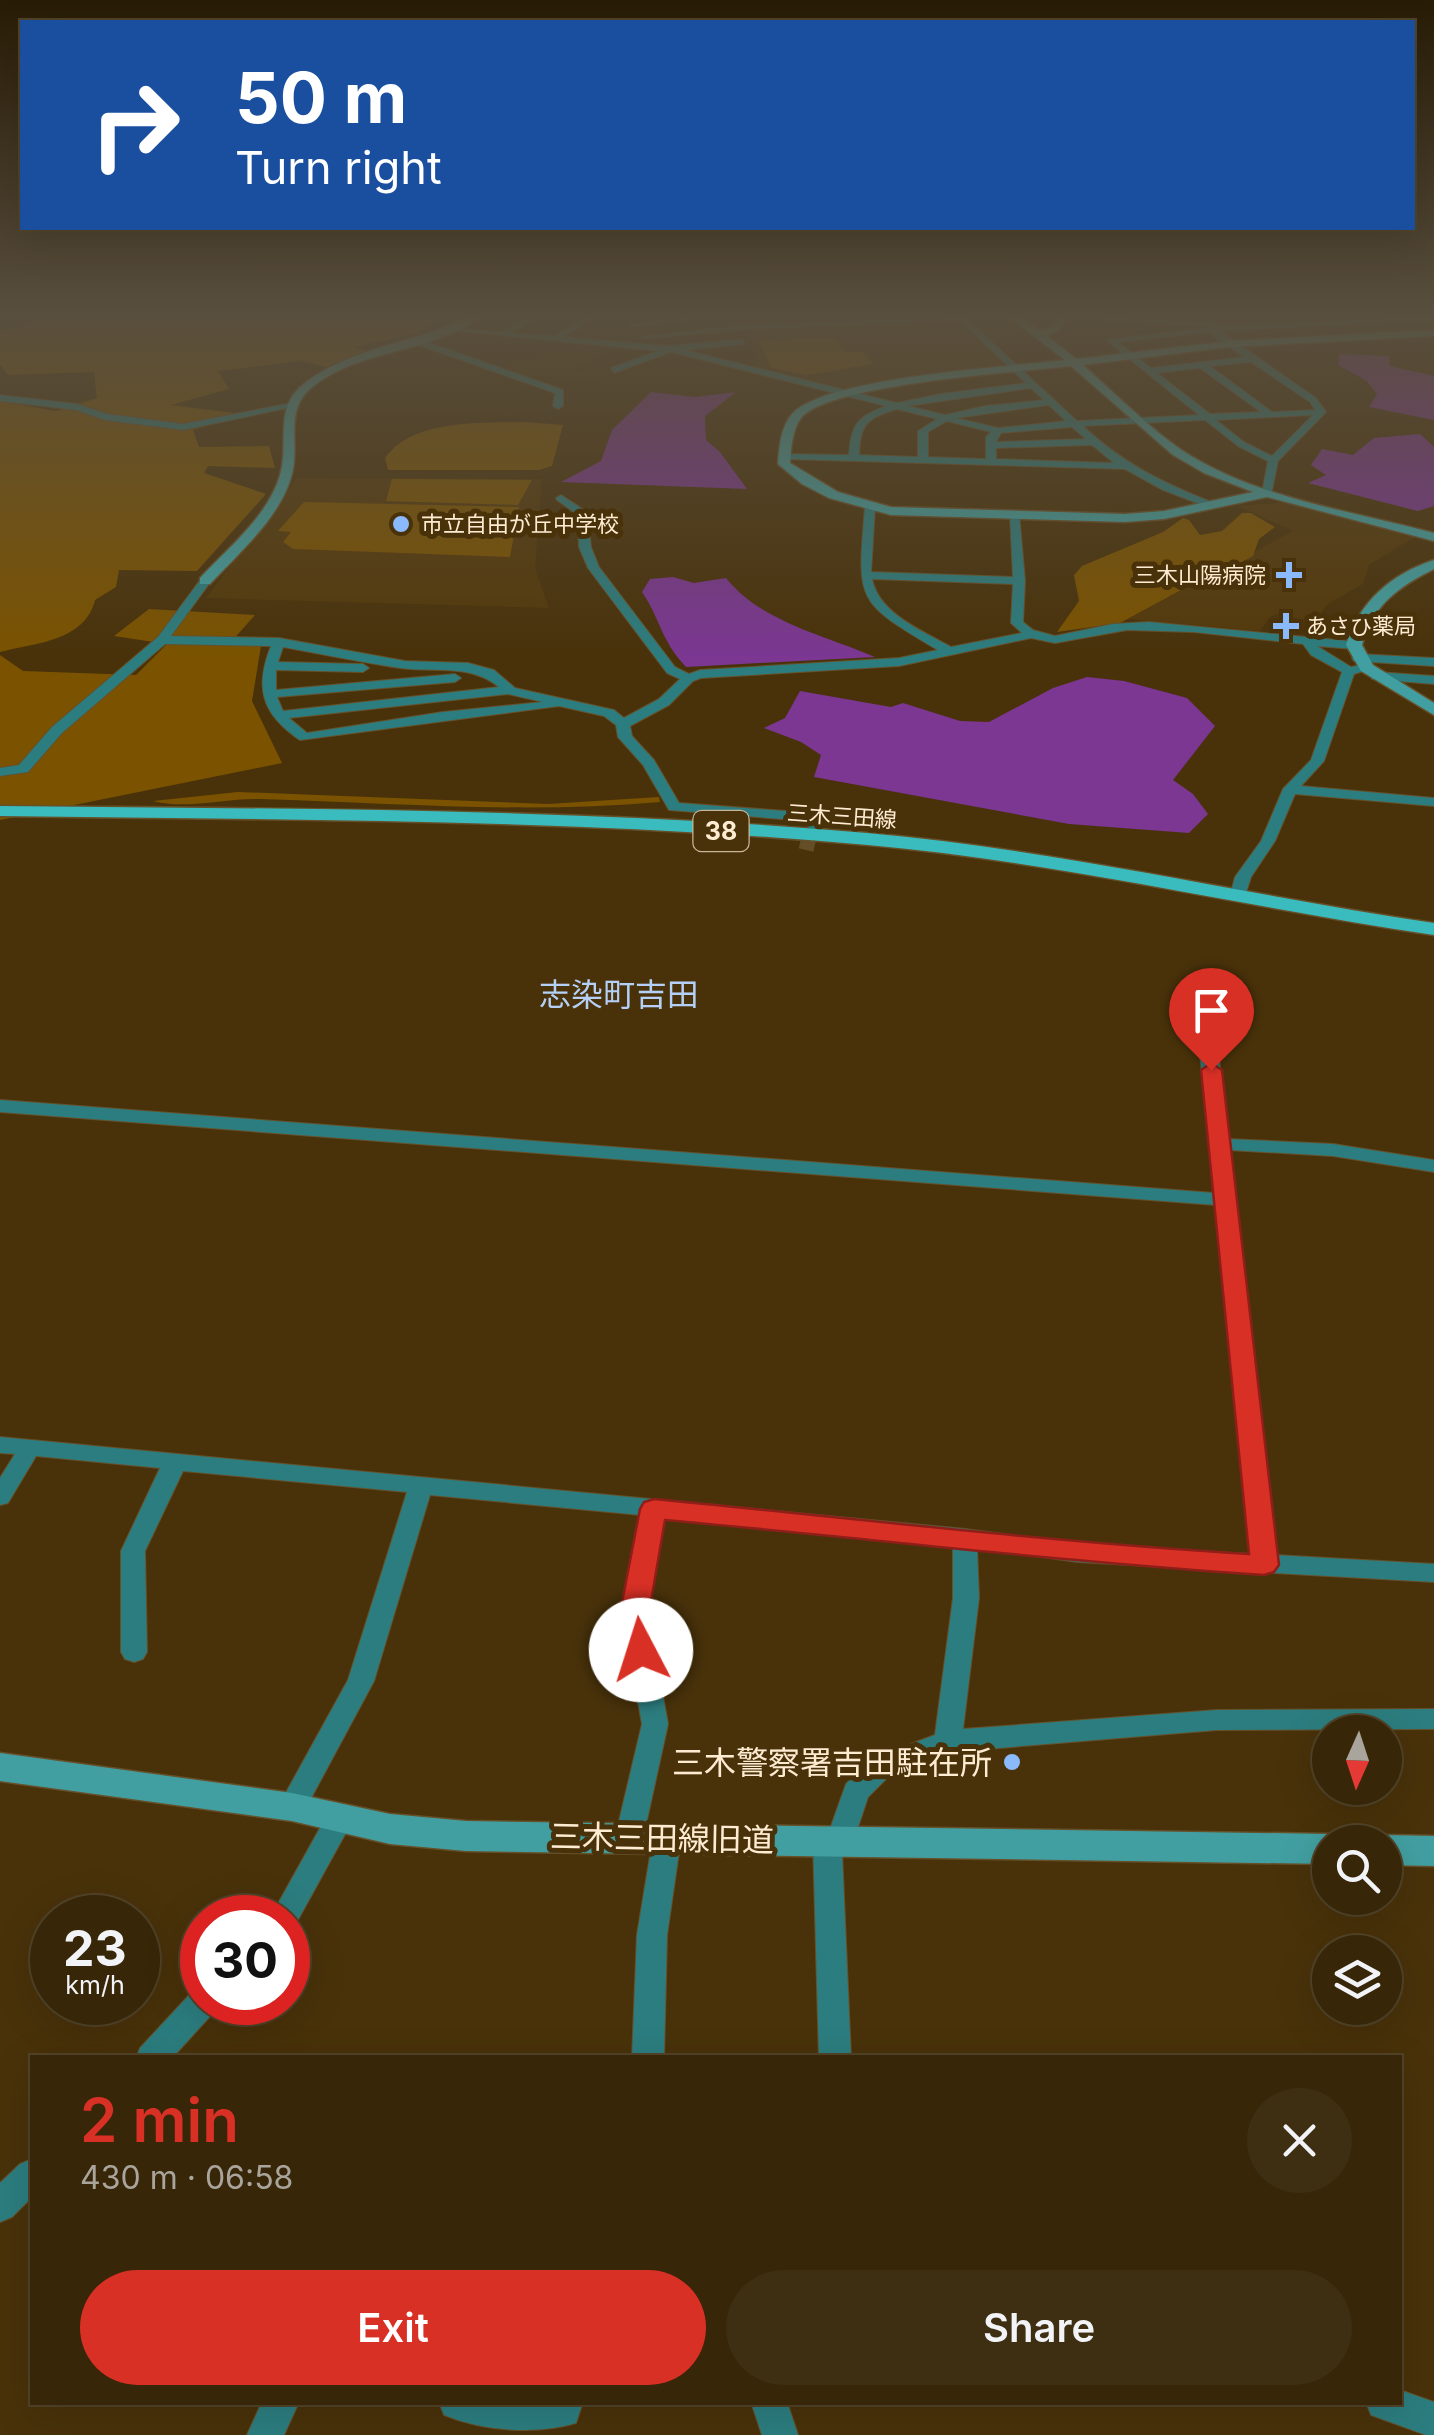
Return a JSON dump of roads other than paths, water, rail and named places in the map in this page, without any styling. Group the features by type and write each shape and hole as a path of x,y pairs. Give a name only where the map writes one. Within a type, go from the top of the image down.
{"main road":[{"name":"三木三田線","path":"0,811 620,825 868,839 1057,862 1434,930"}],"street":[{"path":"0,772 23,769 58,730 162,640 205,581 263,518 286,475 290,431"},
{"path":"792,431 784,464 796,476 870,507 1125,518 1268,493"},
{"path":"854,458 858,431"},
{"path":"924,431 924,460"},
{"path":"992,462 990,437 1002,431"},
{"path":"1084,431 1125,466 1210,506"},
{"path":"1153,431 1177,452 1208,470 1268,493 1434,538"},
{"path":"1224,431 1273,460"},
{"path":"1291,431 1297,435"},
{"path":"1268,493 1273,460 1302,431"},
{"path":"991,445 1095,442"},
{"path":"784,456 1125,466"},
{"path":"561,498 583,514 585,547 594,568 671,670 688,678"},
{"path":"870,507 866,584 878,605 947,650"},
{"path":"1015,515 1018,623 1028,635"},
{"path":"1238,896 1290,789 1317,760 1361,663 1376,598 1394,583 1434,564"},
{"path":"865,576 1019,581"},
{"path":"624,724 664,702 688,678 731,670 899,662 1028,635 1046,641 1125,626 1307,641 1361,663 1434,710"},
{"path":"162,640 279,642 363,662"},
{"path":"1307,641 1315,652 1434,680"},
{"path":"279,642 268,666 270,694 279,716 305,737 443,716 550,707 560,702"},
{"path":"363,662 366,706"},
{"path":"268,666 363,662 468,667 488,673 510,690"},
{"path":"1361,663 1434,662"},
{"path":"270,694 456,678 468,667"},
{"path":"279,716 510,690 609,713 624,724 625,737 649,763 674,807 799,816 812,825"},
{"path":"1290,789 1434,802"},
{"path":"1203,995 1264,1565"},
{"path":"0,1106 1225,1200"},
{"path":"1220,1144 1333,1150 1434,1166"},
{"path":"0,1445 965,1538 1078,1553 1434,1573"},
{"path":"0,1497 30,1448"},
{"path":"134,1652 133,1551 175,1462"},
{"path":"292,1807 361,1681 421,1486"},
{"path":"630,1838 655,1724 634,1613 654,1509"},
{"path":"948,1741 966,1598 965,1538"},
{"path":"835,2055 834,1840 856,1792 880,1767 948,1741 1216,1720 1434,1718"},
{"name":"三木三田線旧道","path":"0,1767 292,1807 390,1829 466,1836 1312,1849"},
{"path":"297,1895 340,1818"},
{"path":"648,2055 652,1934 666,1838"},
{"path":"1402,1851 1434,1852"},
{"path":"154,2055 182,2025"},
{"path":"0,2206 30,2177"},
{"path":"265,2435 280,2405"},
{"path":"474,2405 530,2415 563,2410 564,2405"},
{"path":"770,2405 780,2435"},
{"path":"1392,2405 1434,2420"}],"tunnel":[{"path":"806,850 812,825"}],"place":[{"name":"市立自由が丘中学校","path":"401,524"},
{"name":"三木山陽病院","path":"1289,575"},
{"name":"あさひ薬局","path":"1286,626"},
{"name":"三木警察署吉田駐在所","path":"1012,1762"}],"district":[{"name":"志染町吉田","path":"619,994"}]}
